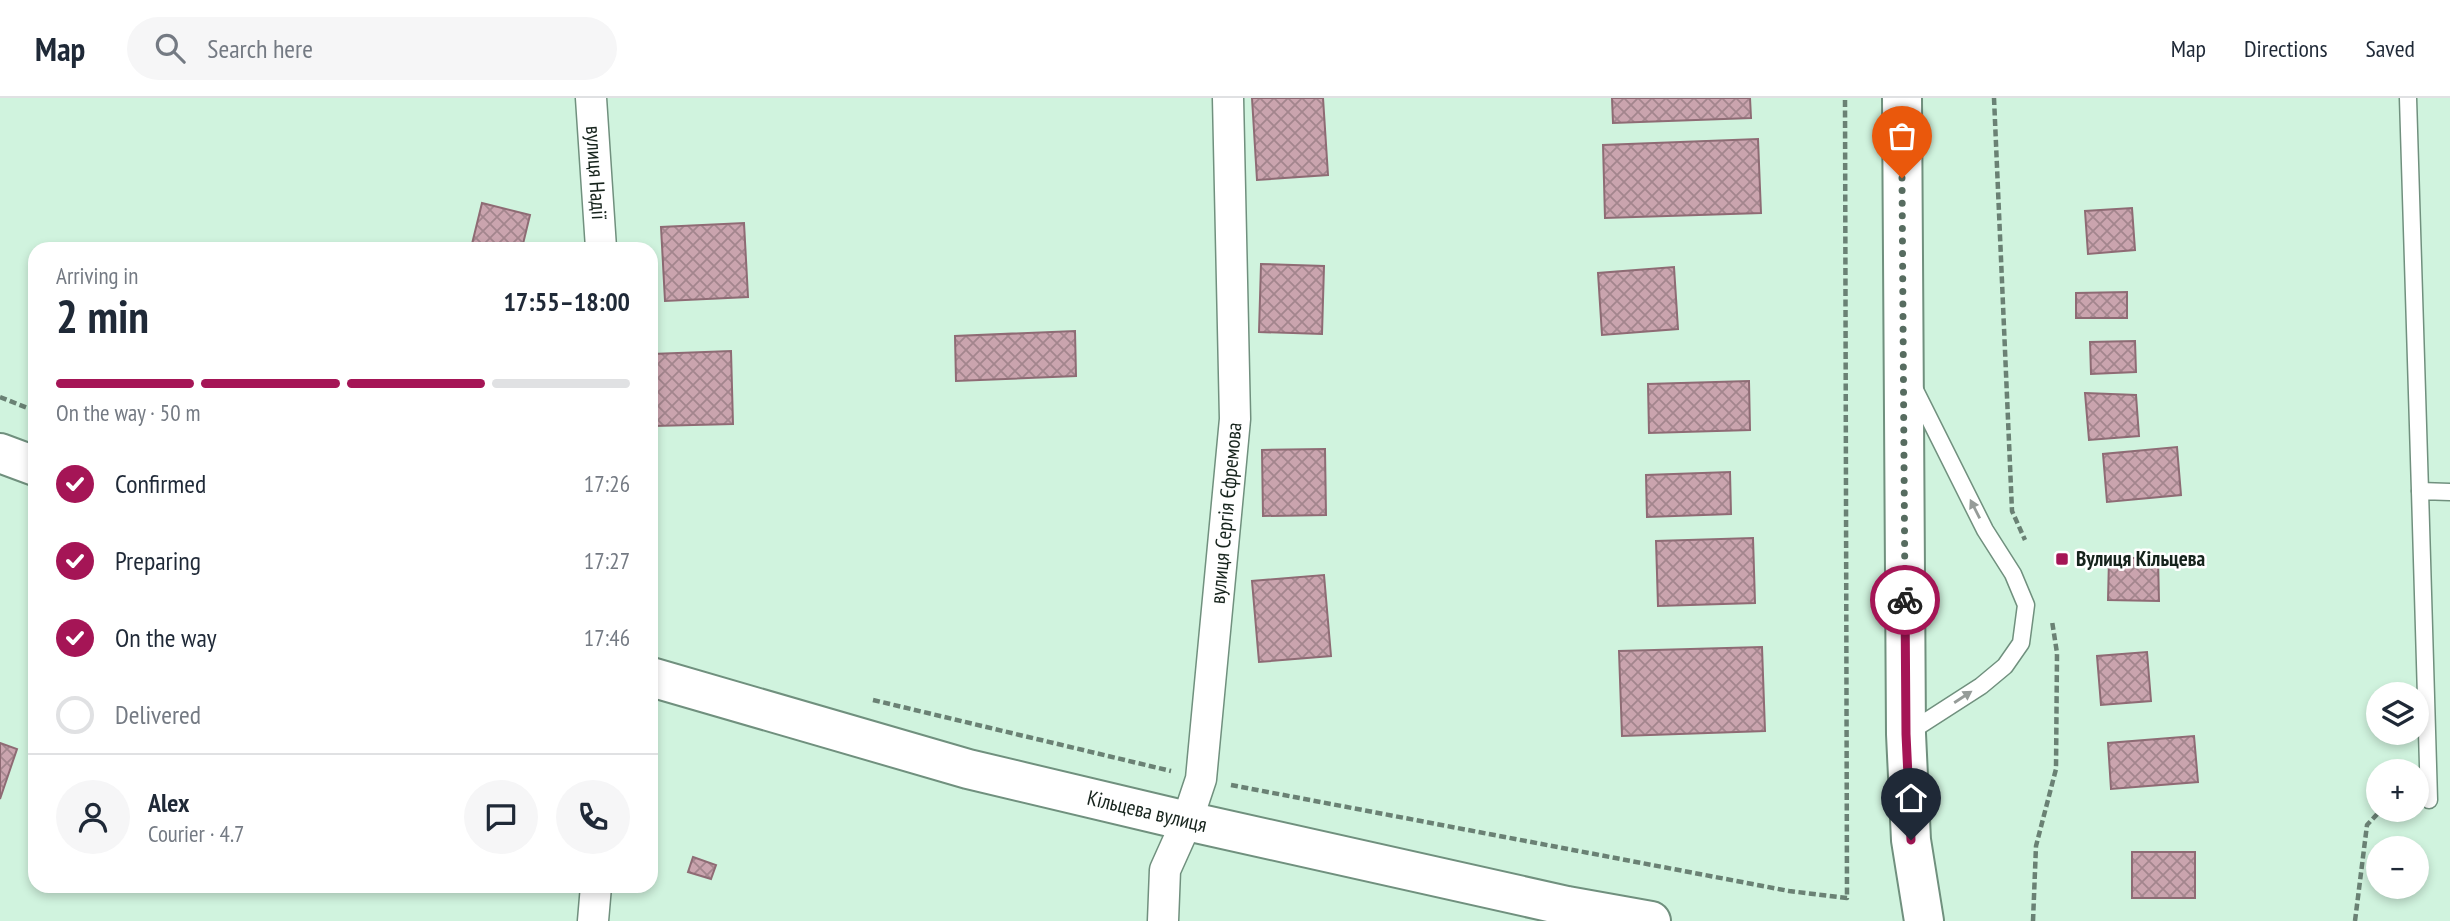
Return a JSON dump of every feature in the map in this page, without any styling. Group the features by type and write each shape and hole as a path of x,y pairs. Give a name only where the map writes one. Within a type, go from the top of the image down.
{"main road":[{"path":"1902,98 1906,734 1911,840 1906,921"},
{"path":"0,453 28,463"},
{"name":"Кільцева вулиця","path":"658,679 968,769 1567,906 1651,921"},
{"path":"1911,840 1924,921"}],"street":[{"name":"вулиця Надії","path":"591,98 601,242"},
{"name":"вулиця Сергія Єфремова","path":"1163,921 1165,870 1187,821 1200,779 1235,419 1228,98"},
{"path":"593,921 595,893"}],"lane":[{"path":"2408,98 2428,759"},
{"path":"1902,365 1985,530 2013,574 2026,605 2021,643 2005,666 1981,686 1906,734"},
{"path":"2420,491 2450,492"}],"path":[{"path":"865,698 1200,779 1789,891 1847,898 1845,98"},
{"path":"1994,98 2012,511 2030,551"},
{"path":"0,397 28,408"},
{"path":"2033,921 2036,846 2056,769 2057,653 2051,614"},
{"path":"2355,921 2367,825 2370,822"}],"building":[{"path":"1252,98 1323,98 1328,175 1257,180"},
{"path":"1612,98 1750,98 1751,118 1613,123"},
{"path":"1758,139 1761,213 1605,218 1603,145"},
{"path":"482,203 530,215 523,242 472,242"},
{"path":"2132,208 2135,250 2088,254 2085,211"},
{"path":"744,223 748,297 665,301 661,227"},
{"path":"1261,264 1324,266 1322,334 1259,332"},
{"path":"1674,267 1678,329 1602,335 1598,273"},
{"path":"2127,292 2127,318 2076,318 2076,293"},
{"path":"1075,331 1076,376 956,381 955,336"},
{"path":"2135,341 2136,372 2091,374 2090,342"},
{"path":"731,351 733,424 658,426 658,354"},
{"path":"1749,381 1750,430 1649,433 1648,384"},
{"path":"2085,393 2136,395 2139,436 2089,440"},
{"path":"2177,447 2181,495 2107,502 2103,454"},
{"path":"1325,449 1326,515 1263,516 1262,450"},
{"path":"1730,472 1731,514 1647,517 1646,475"},
{"path":"1753,538 1755,603 1658,606 1656,541"},
{"path":"2158,557 2159,601 2108,600 2109,559"},
{"path":"1324,575 1331,656 1259,662 1252,581"},
{"path":"1762,647 1765,731 1622,736 1619,651"},
{"path":"2147,652 2151,701 2101,705 2097,656"},
{"path":"2194,736 2198,782 2111,789 2108,743"},
{"path":"0,743 17,749 0,799"},
{"path":"2132,852 2195,852 2195,898 2132,898"},
{"path":"693,857 716,865 711,879 688,872"}],"way so far":[{"path":"1902,178 1905,600"}],"place":[{"name":"Вулиця Кільцева","path":"2062,559"}],"route":[{"path":"1905,600 1906,734 1911,840"}]}
